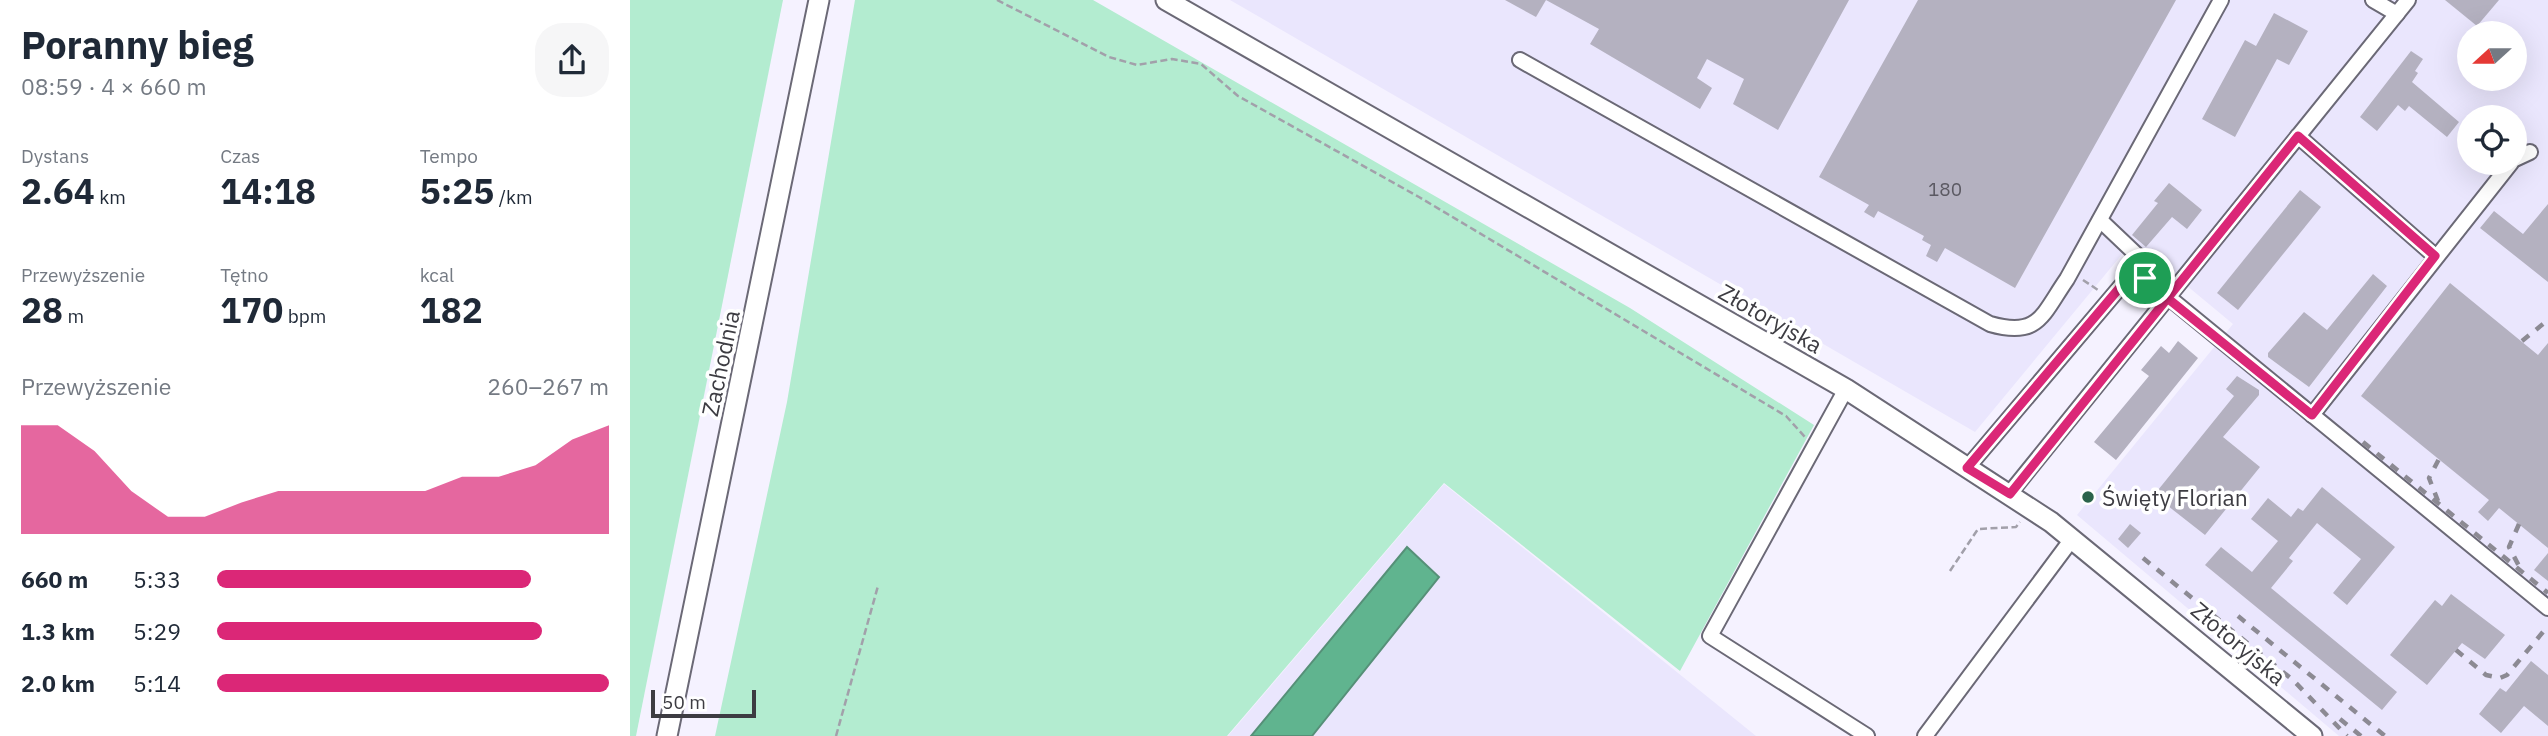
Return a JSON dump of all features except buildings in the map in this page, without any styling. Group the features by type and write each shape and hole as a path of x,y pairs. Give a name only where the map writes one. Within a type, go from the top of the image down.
{"main road":[{"name":"Zachodnia","path":"667,736 819,0"},
{"name":"Złotoryjska","path":"1166,0 1846,389 2010,494 2072,540 2312,736"}],"street":[{"path":"1520,60 1990,324 2015,331 2037,323 2067,279 2221,0"},
{"path":"2373,0 2397,14"},
{"path":"2010,494 2166,297 2408,0"},
{"path":"2298,136 2435,256"},
{"path":"2312,415 2501,175"},
{"path":"2099,220 2138,256 2145,278 2166,297 2548,608"},
{"path":"1967,468 2127,279 2145,278"},
{"path":"1846,389 1710,636 1867,736"},
{"path":"1925,736 2072,540"}],"path":[{"path":"997,0 1108,57 1137,65 1172,59 1202,64 1238,96 1419,197 1716,374 1786,416 1805,437 1816,441"},
{"path":"2078,276 2103,294"},
{"path":"1950,571 1978,529 2016,527 2022,519"},
{"path":"836,736 878,586"}],"shaded area":[{"path":"630,0 783,0 636,736 630,736"},
{"path":"855,0 1093,0 1630,308 1814,425 1680,671 1444,483 1227,736 715,736 787,402"},
{"path":"1230,0 2548,0 2548,736 2339,736 2077,515 2233,324 2133,241 1975,432"},
{"path":"1444,484 1756,736 1228,736"},
{"path":"1407,547 1439,577 1312,736 1251,736"}],"railway":[{"path":"2522,341 2548,320"},
{"path":"2363,442 2548,593"},
{"path":"2438,501 2429,478 2439,459"},
{"path":"2519,524 2509,547 2519,566"},
{"path":"2143,558 2294,681 2347,736"},
{"path":"2238,616 2385,736"},
{"path":"2456,650 2486,675 2500,678 2507,675 2548,626"},
{"path":"2340,719 2361,736"}],"place":[{"name":"Święty Florian","path":"2088,497"}],"route":[{"path":"2145,278 2135,276 2127,279 1967,468 2010,494 2166,297 2298,136 2435,256 2312,415 2166,297 2145,278"}]}
